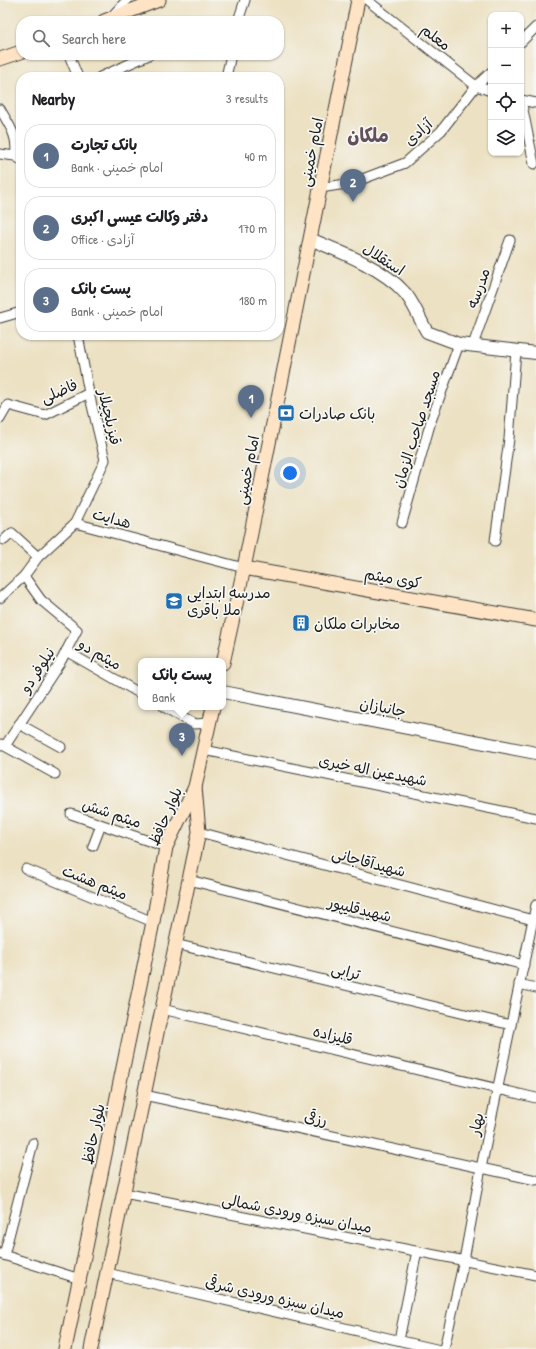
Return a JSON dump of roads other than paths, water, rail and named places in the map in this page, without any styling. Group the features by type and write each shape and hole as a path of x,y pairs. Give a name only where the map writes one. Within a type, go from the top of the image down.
{"main road":[{"path":"117,16 159,0"},
{"name":"امام خمینی","path":"224,658 244,568 358,0"},
{"path":"0,59 16,54"},
{"name":"کوی میثم","path":"244,568 536,620"},
{"path":"195,787 212,710"},
{"name":"بلوار حافظ","path":"91,1349 199,832 195,787"},
{"name":"بلوار حافظ","path":"65,1349 153,922 166,847 195,787"}],"street":[{"path":"110,16 127,0"},
{"path":"240,16 245,0"},
{"name":"معلم","path":"367,0 476,86 488,90"},
{"path":"524,39 536,27"},
{"path":"71,60 76,72"},
{"path":"111,72 138,60"},
{"path":"227,72 230,60"},
{"name":"آزادی","path":"320,188 352,183 405,163 441,131 476,86 488,75"},
{"path":"524,101 536,103"},
{"path":"0,109 16,140"},
{"path":"524,115 534,164"},
{"path":"0,154 16,158"},
{"name":"استقلال","path":"310,238 356,259 394,283 405,293 428,332 459,344 536,353"},
{"name":"مدرسه","path":"473,345 510,240"},
{"path":"0,318 16,313"},
{"name":"قیزیلچیلار","path":"76,523 105,460 89,394 79,340"},
{"name":"مسجد صاحب الزمان","path":"402,523 431,421 459,344"},
{"path":"495,541 509,439 516,351"},
{"name":"فاضلی","path":"0,419 8,405 45,415 89,394"},
{"name":"هدایت","path":"0,598 24,576 38,557 76,523 244,568"},
{"path":"4,540 12,533 38,557"},
{"name":"نیلوفر دو","path":"2,745 19,724 66,651 77,630 41,600 24,576"},
{"name":"میثم دو","path":"66,651 138,692"},
{"name":"جانبازان","path":"226,693 536,753"},
{"path":"169,710 194,724 210,723"},
{"path":"19,724 61,747"},
{"path":"2,745 55,774"},
{"name":"شهیدعین اله خیری","path":"204,750 536,818"},
{"name":"میثم شش","path":"71,814 166,847"},
{"path":"92,846 101,825"},
{"name":"شهیدآقاجانی","path":"199,832 533,920"},
{"name":"میثم هشت","path":"26,869 153,922"},
{"name":"شهیدقلیپور","path":"189,880 524,965"},
{"name":"بهار","path":"444,1349 464,1260 481,1168 536,905"},
{"name":"ترابی","path":"175,944 511,1025"},
{"path":"519,984 536,988"},
{"name":"قلیزاده","path":"162,1009 536,1098"},
{"name":"رزقی","path":"144,1095 536,1180"},
{"path":"33,1143 2,1254 80,1279"},
{"name":"میدان سبزه ورودی شمالی","path":"124,1193 536,1275"},
{"path":"399,1340 417,1251"},
{"name":"میدان سبزه ورودی شرقی","path":"107,1273 436,1349"}],"place":[{"name":"دفتر وکالت عیسی اکبری","path":"353,202"},
{"name":"بانک صادرات","path":"286,413"},
{"name":"بانک تجارت","path":"251,418"},
{"name":"مدرسه ابتدایی ملا باقری","path":"174,601"},
{"name":"مخابرات ملکان","path":"301,623"},
{"name":"پست بانک","path":"182,756"}],"district":[{"name":"ملکان","path":"368,135"}]}
